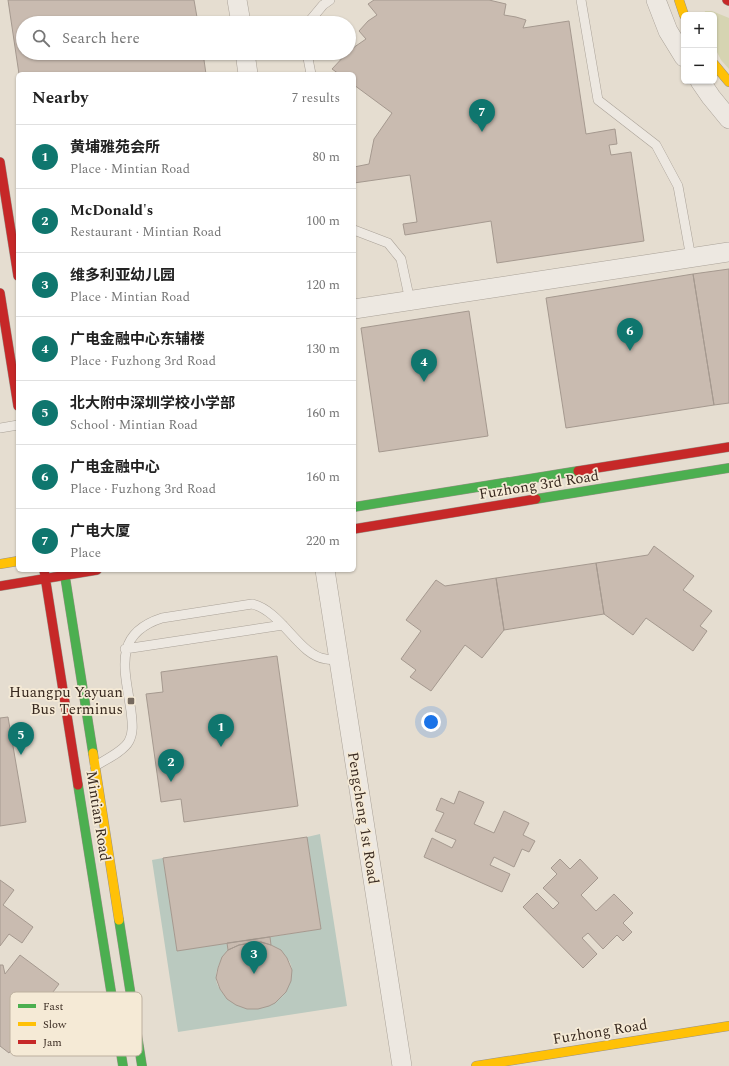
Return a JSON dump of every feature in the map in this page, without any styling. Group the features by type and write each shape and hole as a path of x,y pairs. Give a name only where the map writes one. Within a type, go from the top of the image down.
{"street":[{"path":"237,0 240,16"},
{"path":"656,0 668,31 681,53"},
{"path":"679,0 683,12"},
{"path":"246,60 248,72"},
{"path":"717,68 729,82"},
{"path":"704,84 720,96 729,119"},
{"path":"0,162 16,263"},
{"path":"356,309 729,252"},
{"path":"0,293 16,393"},
{"name":"Fuzhong 3rd Road","path":"356,507 729,447"},
{"name":"Fuzhong 3rd Road","path":"356,529 729,468"},
{"path":"0,564 16,561"},
{"path":"0,586 45,574 76,572"},
{"name":"Pengcheng 1st Road","path":"325,572 402,1066"},
{"name":"Mintian Road","path":"65,573 130,992"},
{"name":"Mintian Road","path":"45,574 111,992"},
{"name":"Fuzhong Road","path":"476,1066 729,1026"},
{"name":"Mintian Road","path":"121,1056 123,1066"},
{"name":"Mintian Road","path":"140,1056 142,1066"}],"lane":[{"path":"314,16 323,5 330,0"},
{"path":"581,0 598,100 656,145 678,186 691,258"},
{"path":"308,60 310,72"},
{"path":"356,231 388,243 401,259 410,301"},
{"path":"0,428 16,425"},
{"path":"95,766 126,746 132,735 132,723 124,665 125,649 134,636 147,624 154,620 244,604 252,604 265,609 310,653 326,659 339,659"},
{"path":"125,649 282,625"}],"shaded area":[{"path":"717,13 729,18 729,69 721,60 717,52"},
{"path":"320,834 347,1006 178,1032 152,860 163,858 177,950 227,943 228,950 220,963 216,974 218,987 229,999 240,1006 253,1009 260,1008 273,1003 284,995 287,990 292,971 290,962 287,958 271,945 270,937 321,929 307,837"}],"building":[{"path":"8,0 194,0 197,16 16,16 16,54"},
{"path":"374,0 489,0 506,4 504,15 526,20 523,28 569,21 586,134 615,129 617,144 609,145 611,155 631,152 644,241 497,263 491,221 405,235 403,224 417,222 410,175 356,183 356,167 369,164 374,139 392,113 356,86 356,72 336,72 332,69 340,60 356,60 356,46 366,39 359,31 368,21 377,15 368,4"},
{"path":"17,60 204,60 206,72 19,72"},
{"path":"729,269 729,403 714,405 693,274"},
{"path":"693,274 714,405 566,428 546,298"},
{"path":"469,311 488,436 379,452 361,328"},
{"path":"654,546 694,576 683,590 712,611 700,626 707,631 693,651 646,618 633,635 604,614 596,563 648,555"},
{"path":"596,563 604,614 504,630 496,578"},
{"path":"496,578 504,630 482,658 465,645 431,691 410,677 416,670 401,659 421,631 406,620 436,580 445,586"},
{"path":"277,656 298,806 184,822 181,799 161,802 146,694 163,692 161,672"},
{"path":"8,717 26,822 0,826 0,718"},
{"path":"459,791 484,802 474,824 494,833 504,811 529,823 523,835 535,841 529,852 522,849 514,867 494,857 490,865 510,874 502,892 424,857 432,838 452,848 456,840 435,831 444,813 436,810 441,798 454,804"},
{"path":"307,837 321,929 177,951 163,858"},
{"path":"560,859 570,869 580,859 598,878 581,895 596,911 614,894 633,913 623,923 632,932 623,941 617,935 603,949 588,933 582,938 597,954 583,968 523,907 537,893 553,909 559,903 543,888 557,874 551,868"},
{"path":"0,880 14,890 3,905 33,927 22,943 9,934 0,946"},
{"path":"270,937 271,945 261,942 249,943 239,945 228,950 227,943"},
{"path":"261,942 281,950 287,958 292,970 291,981 286,992 275,1003 258,1009 247,1009 236,1005 227,999 220,989 216,978 218,968 222,957 228,950 239,945"},
{"path":"20,955 59,984 53,992 10,992 9,1053 0,1046 0,965 3,965 5,974"}],"traffic: fast":[{"path":"536,499 729,468"},
{"path":"356,507 578,471"},
{"path":"64,572 93,753"},
{"path":"78,785 111,992"},
{"path":"119,920 130,992"},
{"path":"121,1056 123,1066"},
{"path":"140,1056 142,1066"}],"traffic: slow":[{"path":"679,0 683,12"},
{"path":"717,68 729,82"},
{"path":"0,564 16,561"},
{"path":"93,753 119,920"},
{"path":"476,1066 729,1026"}],"traffic: jam":[{"path":"0,162 16,263"},
{"path":"0,293 16,393"},
{"path":"578,471 729,447"},
{"path":"356,529 536,499"},
{"path":"44,572 78,785"},
{"path":"0,586 85,572"}],"place":[{"name":"广电大厦","path":"482,132"},
{"name":"广电金融中心","path":"630,351"},
{"name":"广电金融中心东辅楼","path":"424,382"},
{"name":"Huangpu Yayuan Bus Terminus","path":"131,701"},
{"name":"黄埔雅苑会所","path":"221,747"},
{"name":"北大附中深圳学校小学部","path":"21,755"},
{"name":"McDonald's","path":"171,782"},
{"name":"维多利亚幼儿园","path":"254,974"}]}
